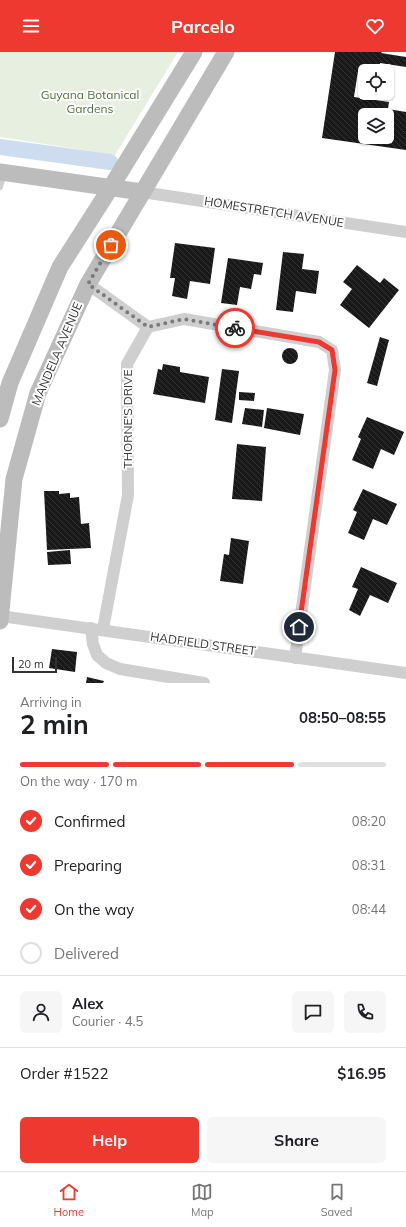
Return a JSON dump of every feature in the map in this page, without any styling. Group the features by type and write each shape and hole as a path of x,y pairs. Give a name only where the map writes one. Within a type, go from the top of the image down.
{"main road":[{"path":"0,419 10,383 60,267 194,52"},
{"name":"MANDELA AVENUE","path":"0,621 14,479 38,393 88,284 226,52"},
{"path":"1,178 111,187 142,192"}],"street":[{"name":"HOMESTRETCH AVENUE","path":"142,192 406,232"},
{"path":"88,284 148,327 184,319 319,342 332,350 335,370 295,658"},
{"name":"THORNE'S DRIVE","path":"148,327 127,364 128,495 97,629 92,644 97,655 106,663 120,669 204,683"},
{"name":"HADFIELD STREET","path":"0,616 406,673"}],"green space":[{"name":"Guyana Botanical Gardens","path":"0,52 178,52 115,155 0,137"}],"building":[{"path":"335,52 382,52 381,53 406,57 406,67 380,63 358,64 354,97 358,98 358,100 389,102 388,108 358,108 358,143 322,138"},
{"path":"394,110 406,112 406,150 364,144 394,144"},
{"path":"175,243 215,248 210,284 190,281 187,299 172,296 175,278 170,278"},
{"path":"283,252 304,254 302,269 319,271 316,294 296,291 293,312 276,310"},
{"path":"228,258 263,263 261,275 254,274 251,289 240,287 237,305 221,303"},
{"path":"357,265 380,283 384,278 399,290 369,328 340,305 352,289 343,282"},
{"path":"380,337 389,340 377,386 367,383"},
{"path":"287,348 293,348 298,353 296,362 293,364 287,364 282,359 282,353"},
{"path":"163,364 180,367 180,372 209,377 205,403 153,394 158,369 162,370"},
{"path":"222,369 239,371 232,423 215,420"},
{"path":"239,392 255,393 254,401 239,400"},
{"path":"245,408 264,410 262,427 242,424"},
{"path":"267,408 304,414 300,435 264,428"},
{"path":"367,417 404,432 394,455 381,449 373,469 352,460 361,439 358,437"},
{"path":"237,444 266,447 262,501 232,499"},
{"path":"363,489 397,504 387,525 373,519 364,540 348,533 357,512 353,510"},
{"path":"44,491 59,491 59,494 70,493 70,498 79,497 81,524 89,523 91,548 47,550"},
{"path":"231,538 249,541 243,584 220,581 224,554 229,555"},
{"path":"70,550 71,564 48,565 47,552"},
{"path":"361,567 397,583 388,603 370,595 360,616 349,610 358,589 352,587"},
{"path":"52,649 77,652 75,672 49,668"},
{"path":"87,677 104,681 103,683 86,683"}],"waterway":[{"path":"0,147 110,162"}],"way so far":[{"path":"111,245 88,284 148,327 184,319 235,328"}],"route":[{"path":"235,328 319,342 332,350 335,370 299,627"}]}
